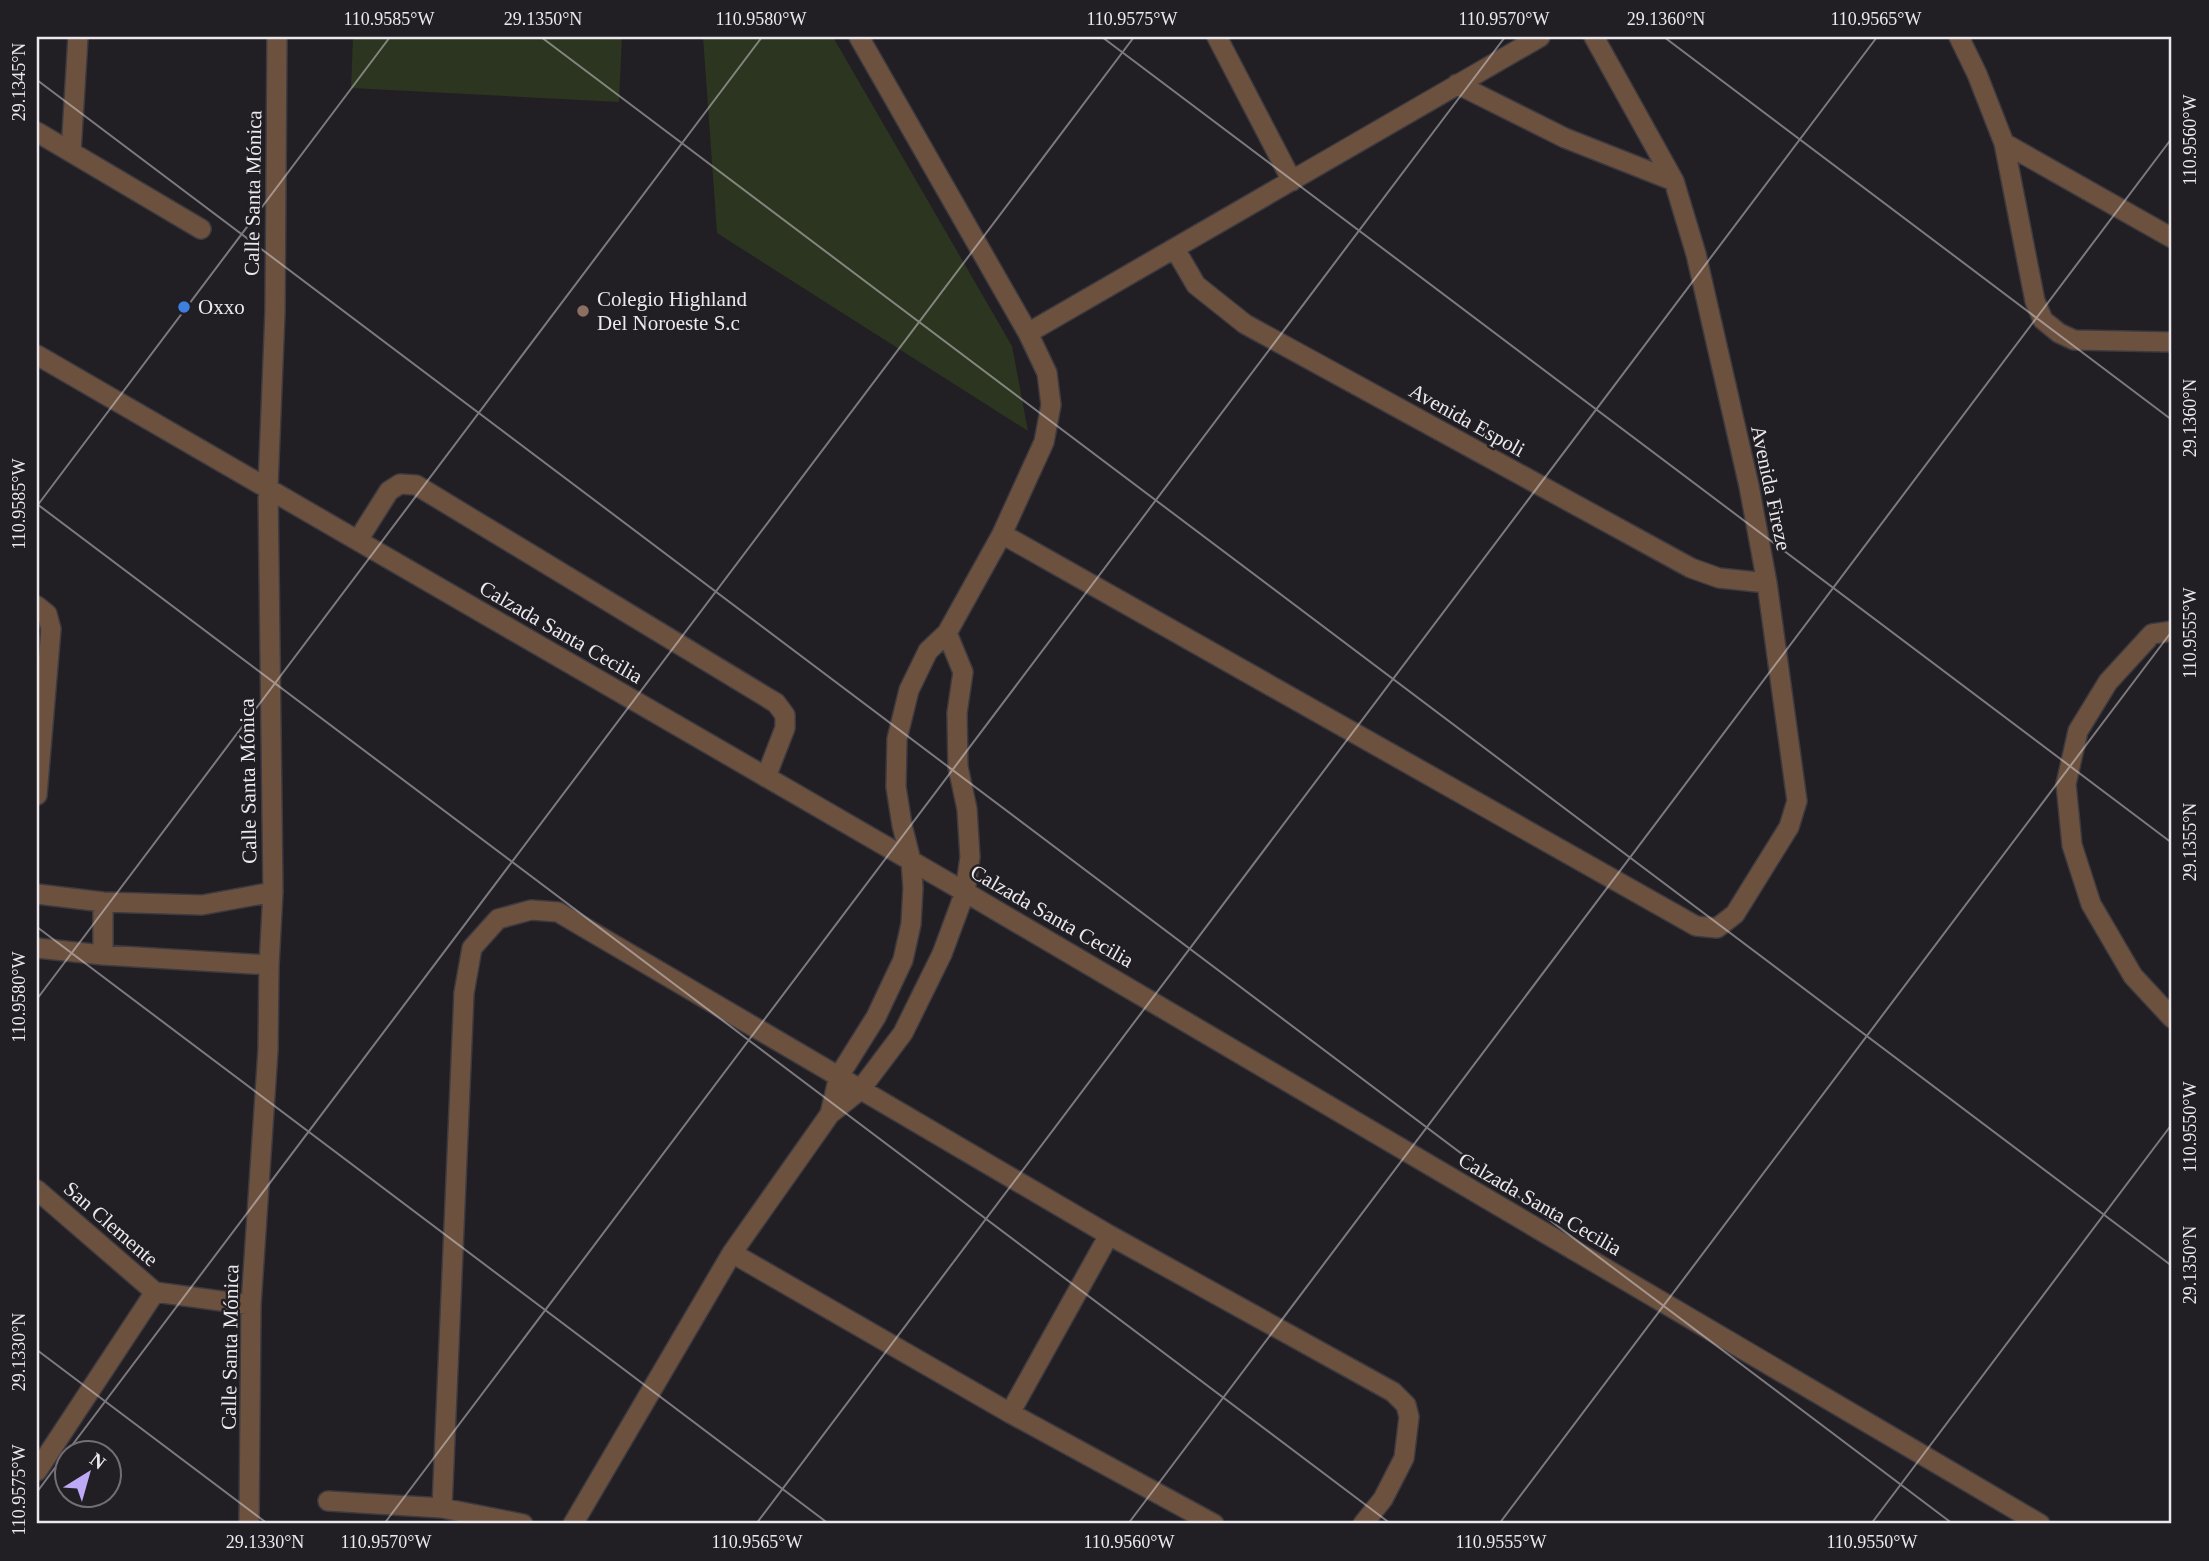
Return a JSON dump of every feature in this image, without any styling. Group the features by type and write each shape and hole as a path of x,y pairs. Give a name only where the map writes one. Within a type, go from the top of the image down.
{"street":[{"path":"71,152 78,37"},
{"name":"Calle Santa Mónica","path":"249,1524 251,1305 268,1050 273,892 268,486 275,312 277,37"},
{"path":"830,1114 839,1076 876,1017 903,960 911,924 911,861 896,787 897,739 909,690 928,651 947,634 1002,534 1044,442 1051,405 1047,373 1028,333 859,37"},
{"path":"1217,37 1292,181"},
{"path":"1028,333 1540,37"},
{"name":"Avenida Fireze","path":"1002,534 1696,926 1717,928 1735,914 1789,827 1797,801 1767,583 1749,486 1696,254 1674,181 1594,37"},
{"path":"1959,37 2004,143 2035,301 2043,320 2074,341 2172,342"},
{"path":"1457,84 1565,138 1674,181"},
{"path":"37,132 201,229"},
{"path":"2004,143 2172,238"},
{"name":"Avenida Espoli","path":"1175,249 1196,285 1245,324 1691,568 1719,578 1767,583"},
{"name":"Calzada Santa Cecilia","path":"37,355 268,486 965,892 2040,1524"},
{"path":"358,540 389,491 400,484 416,485 776,703 785,715 785,727 766,777"},
{"path":"37,606 47,614 51,629 37,795"},
{"path":"2172,631 2152,634 2108,682 2078,732 2066,783 2072,845 2091,904 2133,976 2172,1018"},
{"path":"573,1524 732,1253 830,1114 860,1090 903,1033 942,954 965,892 970,836 958,767 957,713 963,672 947,634"},
{"path":"37,894 103,902 202,905 273,892"},
{"path":"103,902 103,955"},
{"path":"442,1508 464,993 472,948 498,919 531,910 558,912 1109,1236 1392,1392 1406,1405 1409,1417 1404,1458 1383,1499 1363,1524"},
{"path":"37,948 103,955 269,965"},
{"name":"San Clemente","path":"37,1190 155,1292 251,1305"},
{"path":"1010,1413 1109,1236"},
{"path":"732,1253 1010,1413 1214,1524"},
{"name":"San Clemente","path":"37,1471 155,1292"},
{"path":"328,1501 442,1508 523,1524"}],"green space":[{"path":"353,37 622,37 619,102 351,88"},
{"path":"703,37 833,37 1012,346 1028,431 717,233"}],"place":[{"name":"Oxxo","path":"184,307"},
{"name":"Colegio Highland Del Noroeste S.c","path":"583,311"}]}
